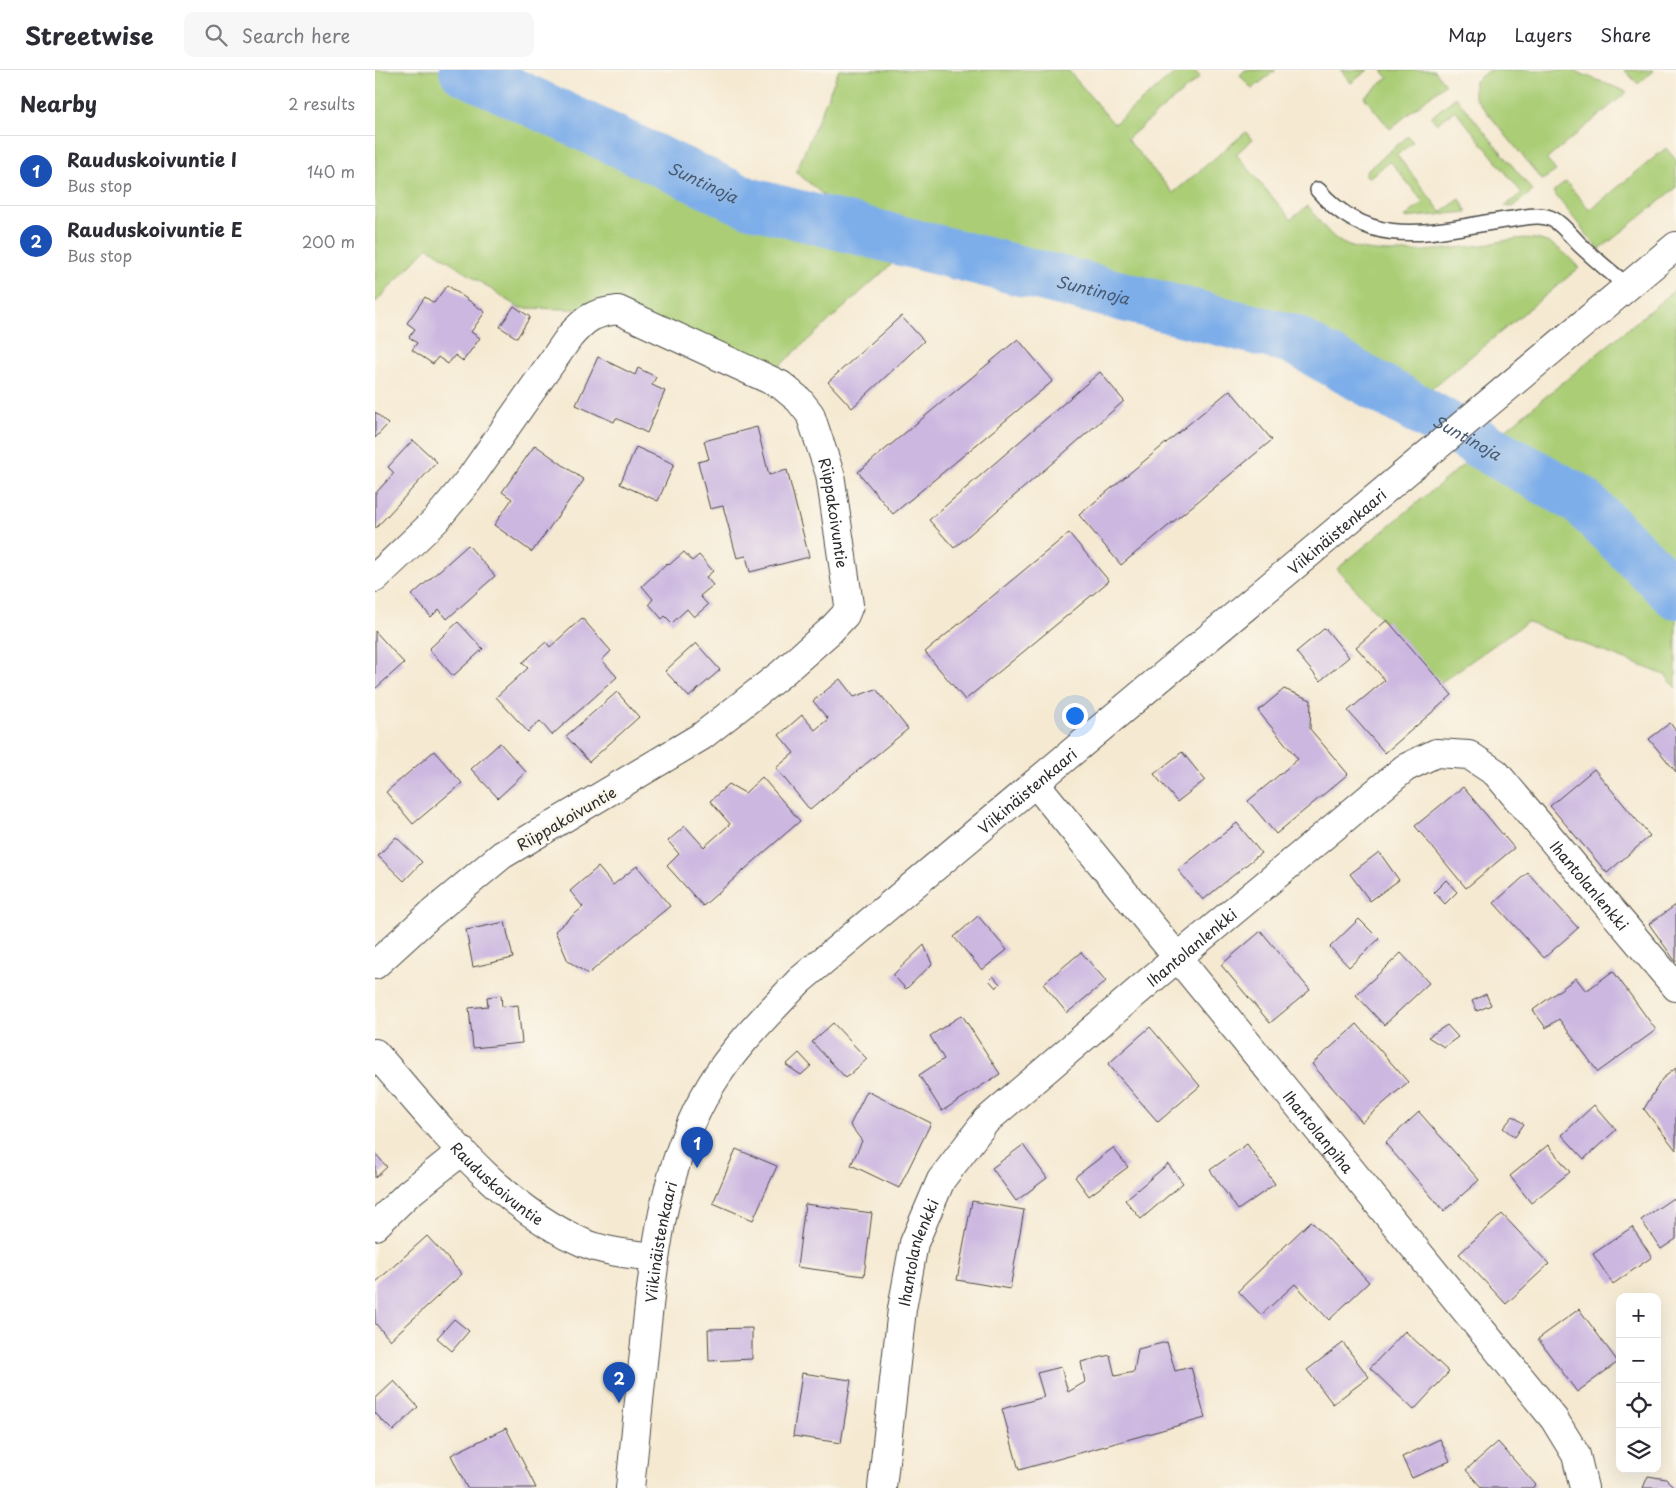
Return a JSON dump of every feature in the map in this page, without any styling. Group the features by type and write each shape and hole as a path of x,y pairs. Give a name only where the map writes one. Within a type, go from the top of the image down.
{"street":[{"name":"Viikinäistenkaari","path":"630,1488 654,1257 666,1190 685,1139 711,1085 750,1032 799,981 1676,246"},
{"name":"Riippakoivuntie","path":"375,578 436,520 469,480 559,352 585,319 602,312 618,310 781,385 799,400 810,414 830,474 849,605 845,615 830,631 781,674 702,736 501,855 467,882 375,965"},
{"name":"Ihantolanlenkki","path":"882,1488 902,1309 913,1243 941,1180 986,1121 1176,958 1405,768 1436,753 1469,755 1496,773 1676,987"},
{"name":"Ihantolanpiha","path":"1036,784 1176,958 1554,1419 1576,1455 1584,1488"},
{"name":"Rauduskoivuntie","path":"375,1053 462,1151 515,1200 549,1226 585,1244 617,1253 654,1257"},
{"path":"375,1226 408,1194 462,1151"}],"lane":[{"path":"1318,190 1328,202 1357,223 1394,233 1448,231 1536,216 1554,220 1600,264 1628,286"}],"green space":[{"path":"375,70 464,70 747,202 914,244 766,378 618,310 519,308 428,247 375,303"},
{"path":"839,70 1068,70 1114,124 1178,70 1194,70 1200,77 1127,139 1173,193 1246,132 1252,140 1236,154 1291,219 1308,206 1331,234 1349,246 1364,250 1416,252 1483,245 1526,238 1540,240 1557,247 1579,268 1431,389 1293,323 827,198 796,172"},
{"path":"1245,70 1276,70 1252,89 1240,75"},
{"path":"1341,70 1368,70 1351,83"},
{"path":"1382,70 1434,70 1445,84 1390,129 1364,97 1388,78"},
{"path":"1489,70 1572,70 1627,92 1547,159 1556,171 1542,180 1474,96 1474,82"},
{"path":"1624,70 1654,70 1638,84"},
{"path":"1456,97 1533,191 1512,207 1505,206 1522,193 1455,110 1437,124 1431,117"},
{"path":"1408,136 1413,142 1397,155 1441,212 1460,199 1467,212 1404,218 1423,202 1390,161 1371,176 1368,177 1364,173"},
{"path":"1666,148 1676,160 1676,188 1599,250 1553,192 1566,182 1590,210"},
{"path":"1676,289 1676,688 1665,675 1527,622 1440,683 1337,569"}],"building":[{"path":"447,285 485,312 471,332 480,338 463,361 455,355 448,364 438,357 433,364 412,350 417,343 409,337 415,329 407,323 425,297 434,303"},
{"path":"514,306 530,317 517,338 500,327"},
{"path":"901,316 924,341 852,408 828,382"},
{"path":"1018,339 1053,381 893,514 858,472"},
{"path":"598,357 635,375 638,368 656,377 652,385 665,391 647,433 616,418 614,422 576,405"},
{"path":"1100,372 1124,401 954,548 929,520"},
{"path":"1230,390 1272,440 1121,565 1079,515"},
{"path":"375,412 388,424 375,438"},
{"path":"757,427 769,475 787,470 809,557 750,572 746,556 737,558 723,506 710,509 698,462 709,459 704,441"},
{"path":"413,440 437,462 375,529 375,494 394,473 388,467"},
{"path":"535,445 584,480 532,552 494,525 512,499 502,492"},
{"path":"636,447 674,464 658,501 620,484"},
{"path":"1069,533 1109,581 965,700 925,652"},
{"path":"468,545 495,576 447,619 439,609 431,617 412,595"},
{"path":"684,552 692,561 699,555 713,571 706,577 713,585 700,596 708,605 694,617 687,609 672,623 665,616 662,619 649,604 653,599 642,586 667,563 669,565"},
{"path":"582,618 611,651 602,660 617,677 552,735 540,721 528,732 496,697 528,668 522,663 546,642 550,647"},
{"path":"1387,620 1452,695 1385,753 1348,711 1385,680 1356,647"},
{"path":"458,622 483,649 453,676 429,649"},
{"path":"1325,628 1349,657 1320,681 1296,652"},
{"path":"375,631 404,663 375,689"},
{"path":"696,643 720,670 689,697 665,671"},
{"path":"840,679 854,697 876,689 908,729 810,810 776,768 794,753 779,735 802,715 815,730 828,719 813,701"},
{"path":"1284,689 1311,700 1310,729 1348,774 1276,834 1248,801 1298,759 1258,711"},
{"path":"617,692 639,717 589,762 566,736"},
{"path":"1670,723 1676,731 1676,772 1649,739"},
{"path":"500,743 526,772 498,798 471,769"},
{"path":"434,751 462,783 413,824 386,792"},
{"path":"1182,752 1205,780 1177,802 1154,774"},
{"path":"1594,769 1650,836 1607,873 1550,806"},
{"path":"762,777 800,821 703,906 667,866 679,854 668,841 685,826 704,847 730,824 710,801 729,784 745,793"},
{"path":"1463,787 1514,848 1466,888 1415,826"},
{"path":"1237,823 1261,853 1203,900 1178,870"},
{"path":"396,837 422,862 404,881 378,856"},
{"path":"1379,852 1399,880 1370,901 1350,874"},
{"path":"637,866 670,906 588,974 568,961 555,931 583,907 570,891 598,867 613,885"},
{"path":"1528,873 1578,928 1544,958 1494,903"},
{"path":"1446,880 1457,892 1445,904 1434,892"},
{"path":"1676,905 1676,962 1649,924"},
{"path":"978,916 1007,950 982,970 954,937"},
{"path":"1359,919 1379,939 1349,967 1330,947"},
{"path":"505,922 513,958 473,967 466,930"},
{"path":"1261,931 1310,990 1270,1023 1221,965"},
{"path":"924,945 932,964 906,989 893,975"},
{"path":"1081,952 1106,981 1067,1013 1043,984"},
{"path":"1401,953 1429,983 1384,1025 1356,995"},
{"path":"1613,971 1656,1030 1598,1072 1559,1019 1546,1028 1533,1010 1576,978 1586,991"},
{"path":"993,976 1000,984 996,988 989,980"},
{"path":"1486,994 1491,1005 1477,1011 1472,1001"},
{"path":"501,995 502,1007 518,1005 522,1043 473,1048 469,1008 488,1006 487,997"},
{"path":"962,1015 1000,1074 942,1111 919,1075 944,1059 930,1036"},
{"path":"833,1023 867,1059 846,1078 812,1042"},
{"path":"1357,1024 1408,1082 1362,1122 1312,1064"},
{"path":"1447,1025 1458,1037 1444,1047 1428,1037"},
{"path":"1150,1027 1200,1086 1158,1122 1108,1064"},
{"path":"799,1053 811,1066 801,1075 786,1065"},
{"path":"1676,1068 1676,1150 1644,1109 1662,1079"},
{"path":"867,1091 931,1123 899,1188 851,1165 862,1141 850,1125"},
{"path":"1594,1105 1616,1130 1584,1159 1562,1135"},
{"path":"1419,1112 1479,1180 1444,1211 1385,1143"},
{"path":"1513,1116 1524,1124 1515,1137 1503,1128"},
{"path":"1247,1144 1275,1184 1238,1210 1210,1170"},
{"path":"1023,1145 1047,1178 1016,1201 992,1168"},
{"path":"1548,1145 1570,1172 1531,1203 1510,1176"},
{"path":"1113,1148 1128,1167 1089,1196 1075,1177"},
{"path":"736,1149 777,1166 753,1220 713,1203"},
{"path":"375,1153 387,1167 375,1178"},
{"path":"1168,1164 1183,1183 1141,1219 1125,1200"},
{"path":"1673,1198 1676,1202 1676,1239 1661,1249 1641,1220"},
{"path":"972,1201 1024,1210 1010,1289 957,1280"},
{"path":"805,1204 872,1213 864,1276 797,1267"},
{"path":"1502,1214 1549,1264 1506,1304 1459,1254"},
{"path":"1311,1221 1369,1282 1329,1320 1295,1284 1261,1315 1238,1291"},
{"path":"1632,1227 1652,1257 1613,1284 1593,1254"},
{"path":"427,1236 462,1274 390,1340 375,1323 375,1283"},
{"path":"1579,1309 1616,1359 1616,1363 1577,1392 1538,1339"},
{"path":"454,1319 469,1331 452,1351 437,1338"},
{"path":"752,1328 752,1359 709,1361 708,1329"},
{"path":"1405,1331 1449,1372 1414,1410 1370,1368"},
{"path":"1167,1342 1175,1371 1191,1367 1205,1418 1019,1470 1002,1409 1044,1397 1037,1373 1061,1367 1068,1392 1085,1382 1081,1362 1110,1355 1115,1376 1134,1372 1138,1349"},
{"path":"1343,1343 1369,1377 1333,1404 1307,1370"},
{"path":"802,1373 851,1380 841,1443 793,1436"},
{"path":"394,1381 418,1407 393,1431 375,1413 375,1399"},
{"path":"506,1428 536,1488 467,1488 451,1455"},
{"path":"1440,1439 1450,1461 1412,1478 1402,1457"},
{"path":"1498,1442 1536,1485 1532,1488 1482,1488 1466,1470"},
{"path":"1648,1476 1666,1479 1675,1488 1643,1488"}],"waterway":[{"name":"Suntinoja","path":"464,70 747,202 1292,339 1579,499 1676,594"}],"place":[{"name":"Rauduskoivuntie I","path":"697,1168"},
{"name":"Rauduskoivuntie E","path":"619,1403"}]}
